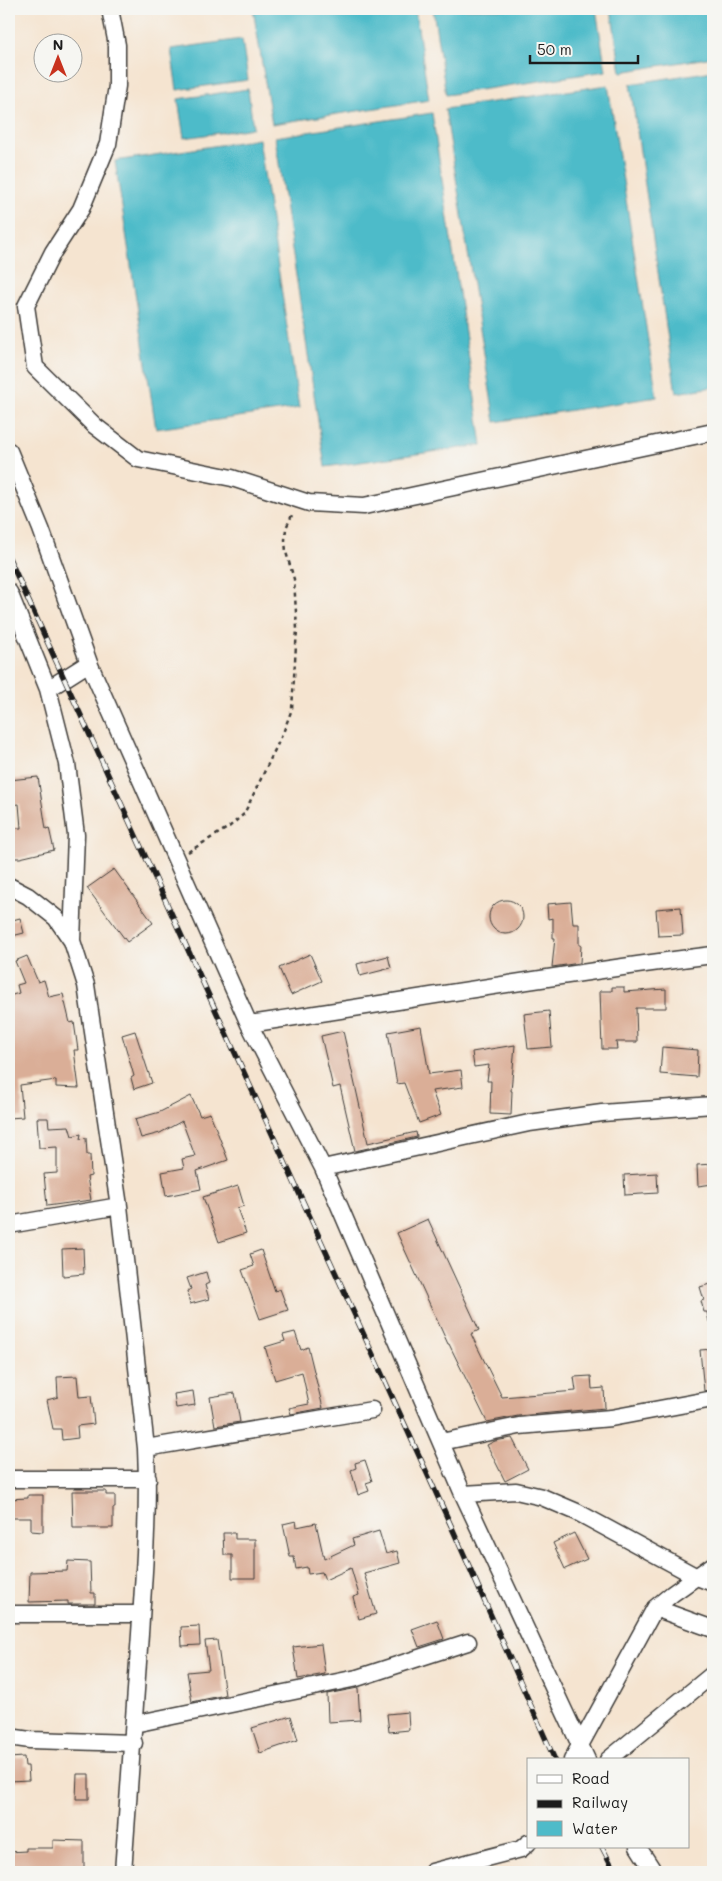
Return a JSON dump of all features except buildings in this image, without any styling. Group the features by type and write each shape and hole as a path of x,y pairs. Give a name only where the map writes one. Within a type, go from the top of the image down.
{"street":[{"path":"110,9 117,45 117,86 108,144 81,209 54,252 26,306 35,367 95,426 138,458 232,478 309,503 364,506 713,432"},
{"path":"9,451 41,529 89,663 249,1024 323,1168 463,1494 586,1758"},
{"path":"9,592 48,689 67,764 76,835 72,941"},
{"path":"48,689 89,663"},
{"path":"9,886 28,896 56,918 72,941 86,985 119,1206 148,1479 134,1743 123,1872"},
{"path":"249,1024 616,967 713,955"},
{"path":"323,1168 529,1123 602,1113 713,1104"},
{"path":"9,1225 119,1206"},
{"path":"441,1442 519,1426 611,1418 713,1399"},
{"path":"146,1448 372,1410"},
{"path":"9,1479 148,1479"},
{"path":"463,1494 516,1491 542,1497 578,1512 697,1577 713,1583"},
{"path":"573,1758 655,1608 713,1565"},
{"path":"655,1608 713,1629"},
{"path":"9,1614 141,1614"},
{"path":"134,1724 357,1678 468,1642"},
{"path":"610,1758 713,1674"},
{"path":"9,1737 30,1740 134,1743"},
{"path":"432,1872 521,1849 527,1844"},
{"path":"639,1848 654,1872"}],"path":[{"path":"176,860 229,827 244,814 283,733 292,709 297,629 294,579 286,552 285,540 286,528 299,499"}],"water":[{"path":"253,9 415,9 429,100 272,124"},
{"path":"433,9 596,9 606,71 446,95"},
{"path":"611,9 713,9 713,57 621,72"},
{"path":"242,39 248,80 177,90 171,49"},
{"path":"713,71 713,387 676,393 630,84"},
{"path":"608,85 657,397 495,422 445,109"},
{"path":"248,89 253,128 184,138 178,99"},
{"path":"432,113 482,445 325,467 275,137"},
{"path":"259,139 299,408 156,429 115,161"}],"railway":[{"path":"9,558 453,1530 554,1758"},
{"path":"603,1848 615,1872"}]}
